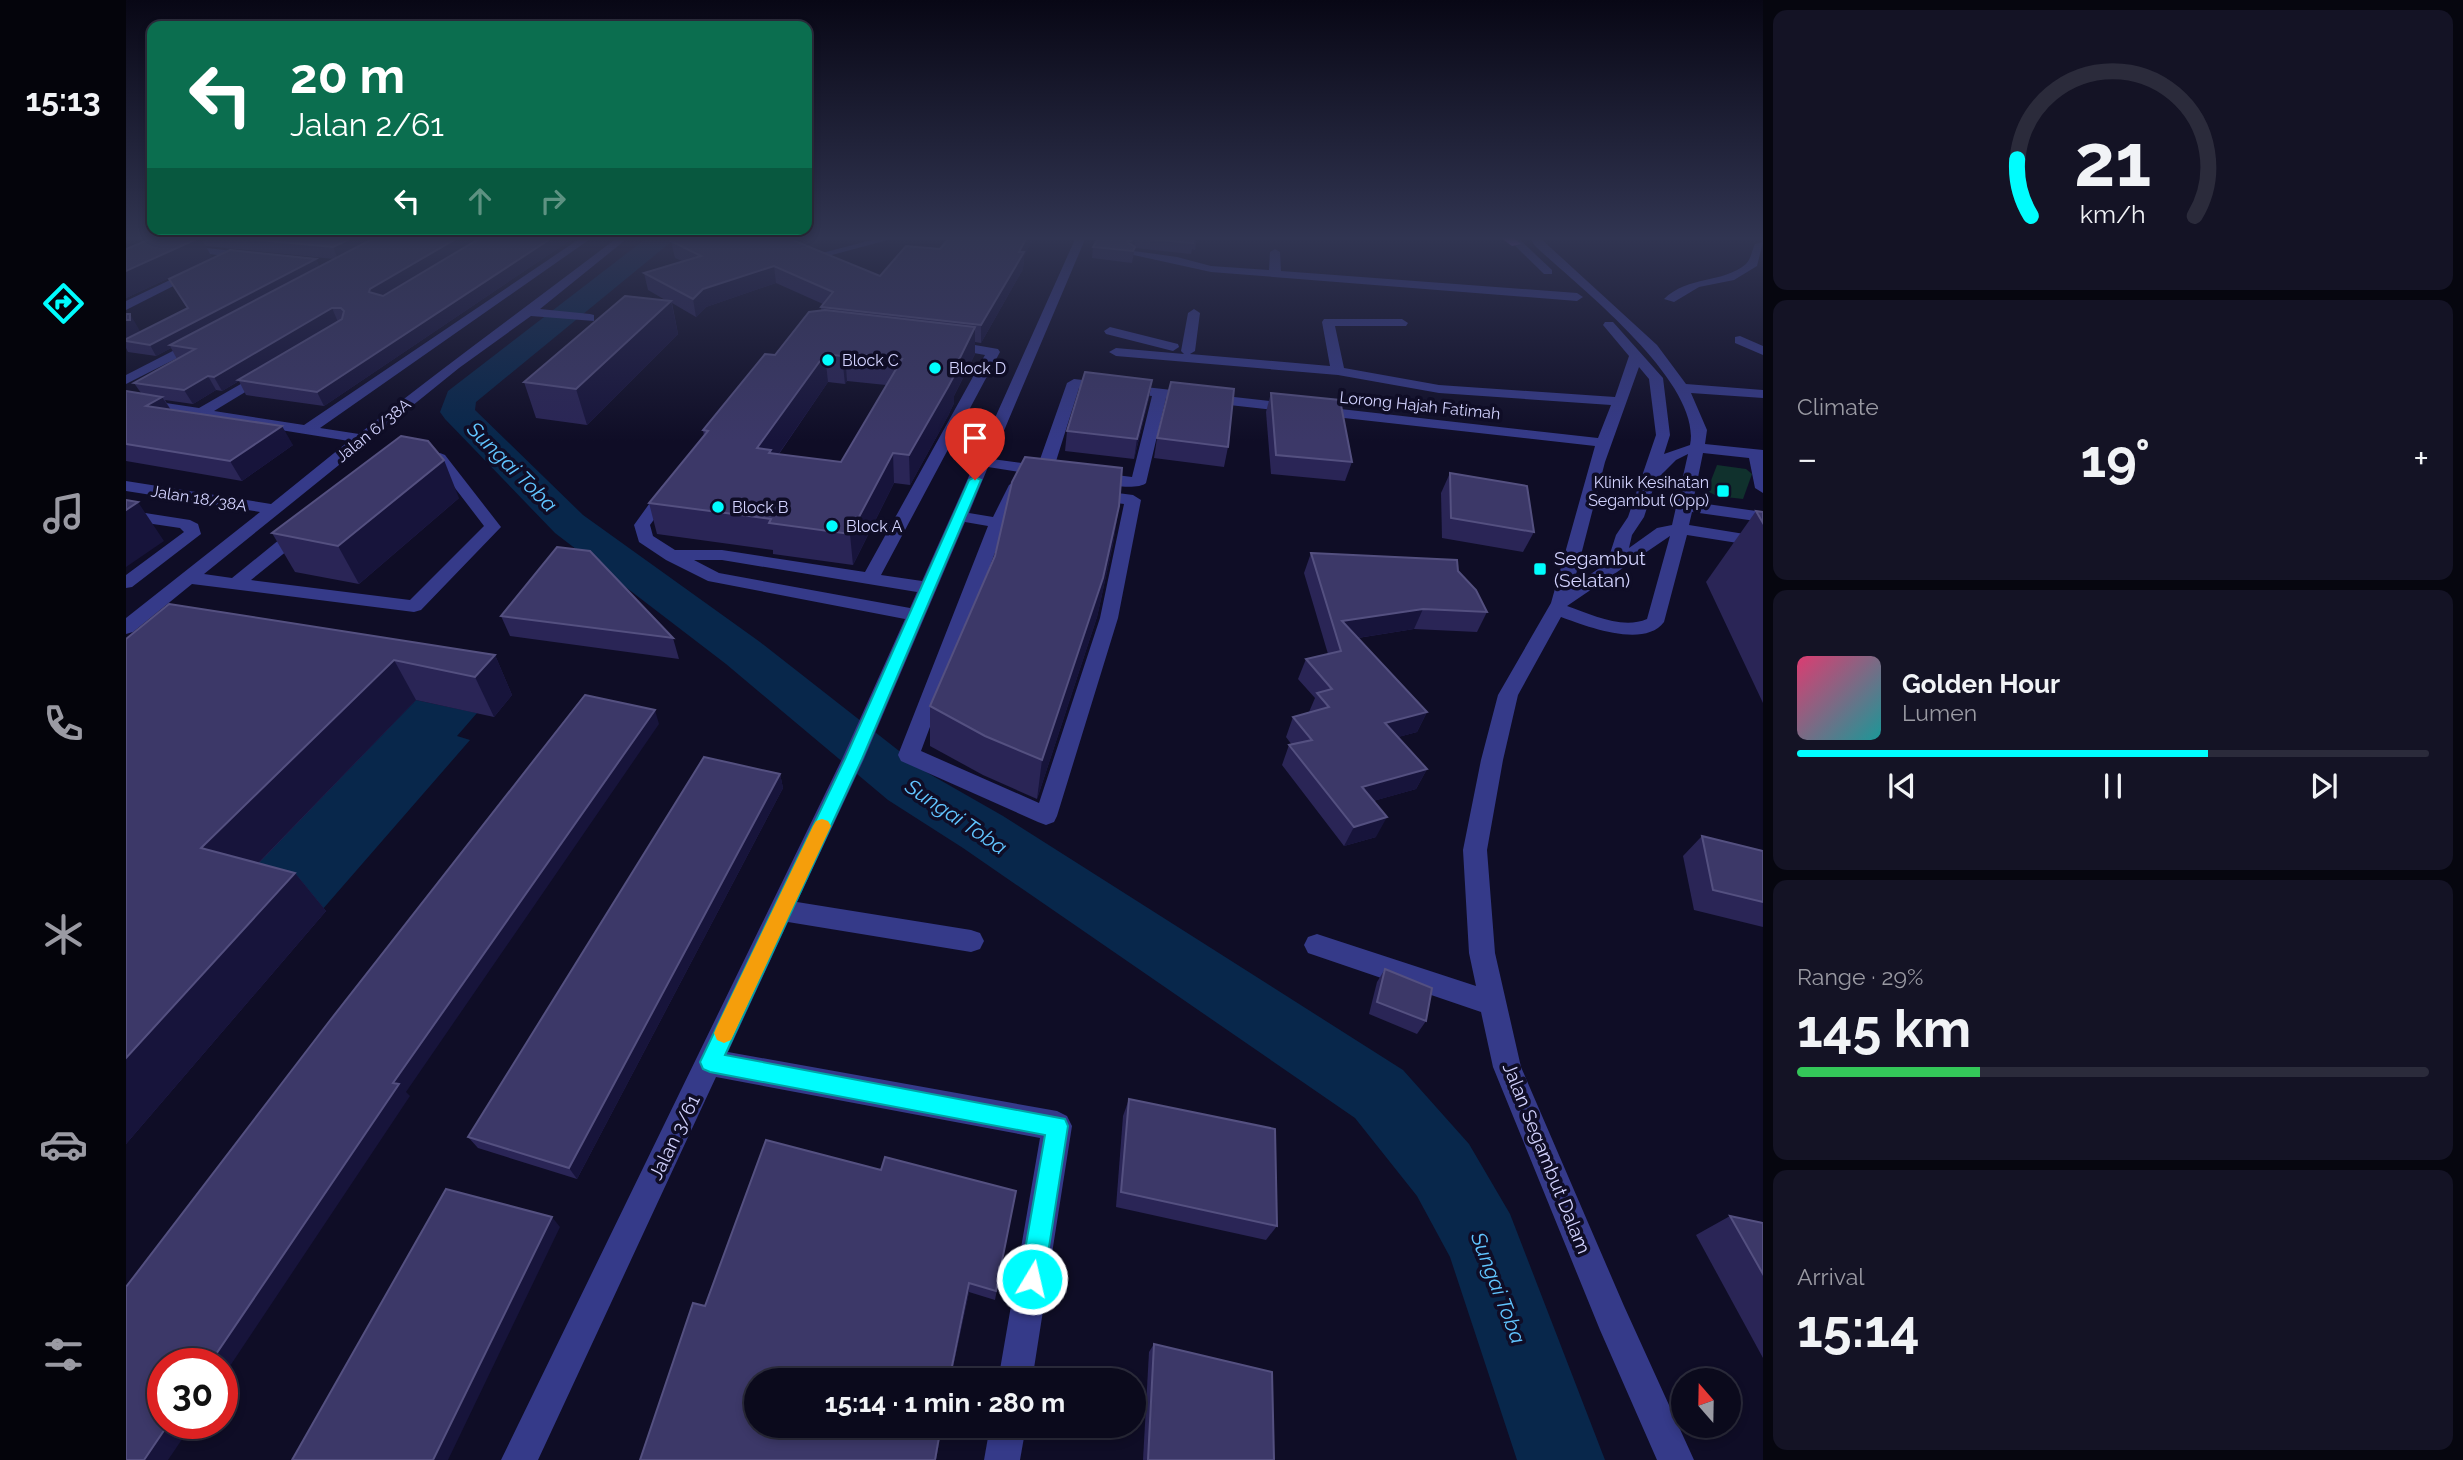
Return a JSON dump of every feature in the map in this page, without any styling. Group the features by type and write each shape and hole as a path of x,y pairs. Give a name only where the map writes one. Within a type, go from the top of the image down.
{"street":[{"name":"Jalan 6/38A","path":"307,430 489,305"},
{"name":"Jalan 6/38A","path":"126,628 494,334 538,305"},
{"name":"Jalan 3/61","path":"519,1460 856,754 1051,305"},
{"path":"1586,305 1620,336 1656,378 1663,435 1636,517 1624,535 1615,565"},
{"path":"1606,305 1641,337 1682,388 1700,430 1680,529 1655,622 1650,626 1628,629 1558,606 1604,443 1618,401 1628,385 1636,356"},
{"path":"529,312 590,318"},
{"path":"1188,351 1194,313"},
{"path":"1338,371 1328,322 1402,323"},
{"path":"1111,331 1220,361"},
{"path":"126,380 209,336"},
{"path":"1740,340 1763,351"},
{"path":"870,579 993,352 934,343"},
{"path":"1116,352 1338,371 1439,389 1618,401"},
{"path":"201,413 272,370"},
{"name":"Lorong Hajah Fatimah","path":"1044,471 1074,383 1604,443"},
{"path":"1682,388 1763,394"},
{"path":"983,462 1138,483 1160,393"},
{"path":"126,401 362,439"},
{"path":"1646,485 1675,453 1698,448 1759,455 1762,484"},
{"path":"189,578 414,606 493,527 440,458"},
{"path":"675,480 642,525 645,538 672,555 714,576 916,615"},
{"path":"1017,485 1133,500 1109,618 1046,816 909,755 998,523 1017,485"},
{"name":"Jalan 18/38A","path":"126,486 272,509"},
{"path":"1685,506 1763,517"},
{"path":"126,515 184,524 192,528 192,534 126,583"},
{"path":"959,516 998,523"},
{"path":"235,584 312,523"},
{"path":"1680,529 1763,542"},
{"name":"Jalan Segambut Dalam","path":"1676,1460 1612,1318 1507,1066 1482,953 1475,850 1492,760 1508,695 1558,606 1663,532 1680,529"},
{"path":"672,555 722,555 928,588"},
{"path":"782,910 971,941"},
{"path":"1317,945 1469,997 1495,1003"},
{"path":"710,1062 1057,1126 1017,1368"},
{"path":"1002,1460 1006,1438"}],"green space":[{"path":"1717,465 1746,469 1752,474 1743,499 1717,496 1707,491"}],"water":[{"path":"416,700 477,713 457,736 470,740 322,910 236,886"}],"building":[{"path":"186,305 227,305 150,345 126,341 126,339 188,308"},
{"path":"246,305 449,305 317,392 238,380 342,319 344,311 341,308 332,308 214,377 208,376 184,390 134,383 195,349 170,345"},
{"path":"614,305 667,305 576,389 524,382"},
{"path":"822,305 993,305 981,325 821,307"},
{"path":"825,310 975,327 952,374 955,374 909,455 893,453 850,534 769,523 771,519 649,503 708,431 703,430 765,354 775,355 809,312","holes":["845,353 902,359 841,462 769,453 771,450 757,448 825,354 842,356"]},
{"path":"1085,372 1152,380 1137,439 1067,431"},
{"path":"1171,382 1234,389 1228,447 1157,438"},
{"path":"126,391 162,397 146,406 282,426 230,461 126,444"},
{"path":"1271,393 1340,400 1352,462 1276,455"},
{"path":"401,436 428,441 444,460 338,546 272,533"},
{"path":"1025,457 1122,468 1119,506 1103,578 1042,760 985,736 930,706 995,556 1012,482"},
{"path":"1450,473 1527,486 1534,532 1451,518"},
{"path":"126,500 138,502 126,510"},
{"path":"1756,511 1763,512 1763,523"},
{"path":"557,547 590,551 673,638 501,616"},
{"path":"1311,553 1457,560 1458,571 1476,590 1487,612 1423,609 1342,621 1427,712 1385,723 1427,769 1362,787 1387,817 1354,827 1289,745 1312,740 1293,717 1329,707 1317,693 1332,689 1306,659 1341,651"},
{"path":"169,604 495,655 475,677 394,660 201,848 295,873 126,1058 126,639"},
{"path":"585,695 655,710 393,1083 399,1084 220,1348 147,1348 147,1439 158,1439 144,1460 126,1460 126,1287 328,1023"},
{"path":"704,757 780,774 569,1168 468,1137"},
{"path":"1702,836 1763,851 1763,902 1713,890"},
{"path":"1385,969 1432,988 1426,1021 1377,1002"},
{"path":"1129,1099 1275,1129 1277,1226 1121,1192"},
{"path":"766,1140 881,1170 885,1157 1016,1191 996,1291 969,1283 952,1368 744,1368 744,1438 939,1438 935,1460 640,1460 693,1303 705,1306"},
{"path":"446,1189 552,1217 433,1460 292,1460"},
{"path":"1730,1216 1763,1223 1763,1274"},
{"path":"1154,1344 1272,1372 1274,1460 1148,1460"}],"waterway":[{"name":"Sungai Toba","path":"576,305 460,398 457,412 569,524 743,653 907,786 983,832 1379,1094 1443,1170 1483,1241 1561,1460"}],"slow traffic":[{"path":"724,1033 822,826"}],"place":[{"name":"Block C","path":"828,360"},
{"name":"Block D","path":"935,368"},
{"name":"Klinik Kesihatan Segambut (Opp)","path":"1723,491"},
{"name":"Block B","path":"718,507"},
{"name":"Block A","path":"832,526"},
{"name":"Segambut (Selatan)","path":"1540,569"}],"route":[{"path":"975,480 853,759 710,1062 1057,1126 1032,1279"}]}
